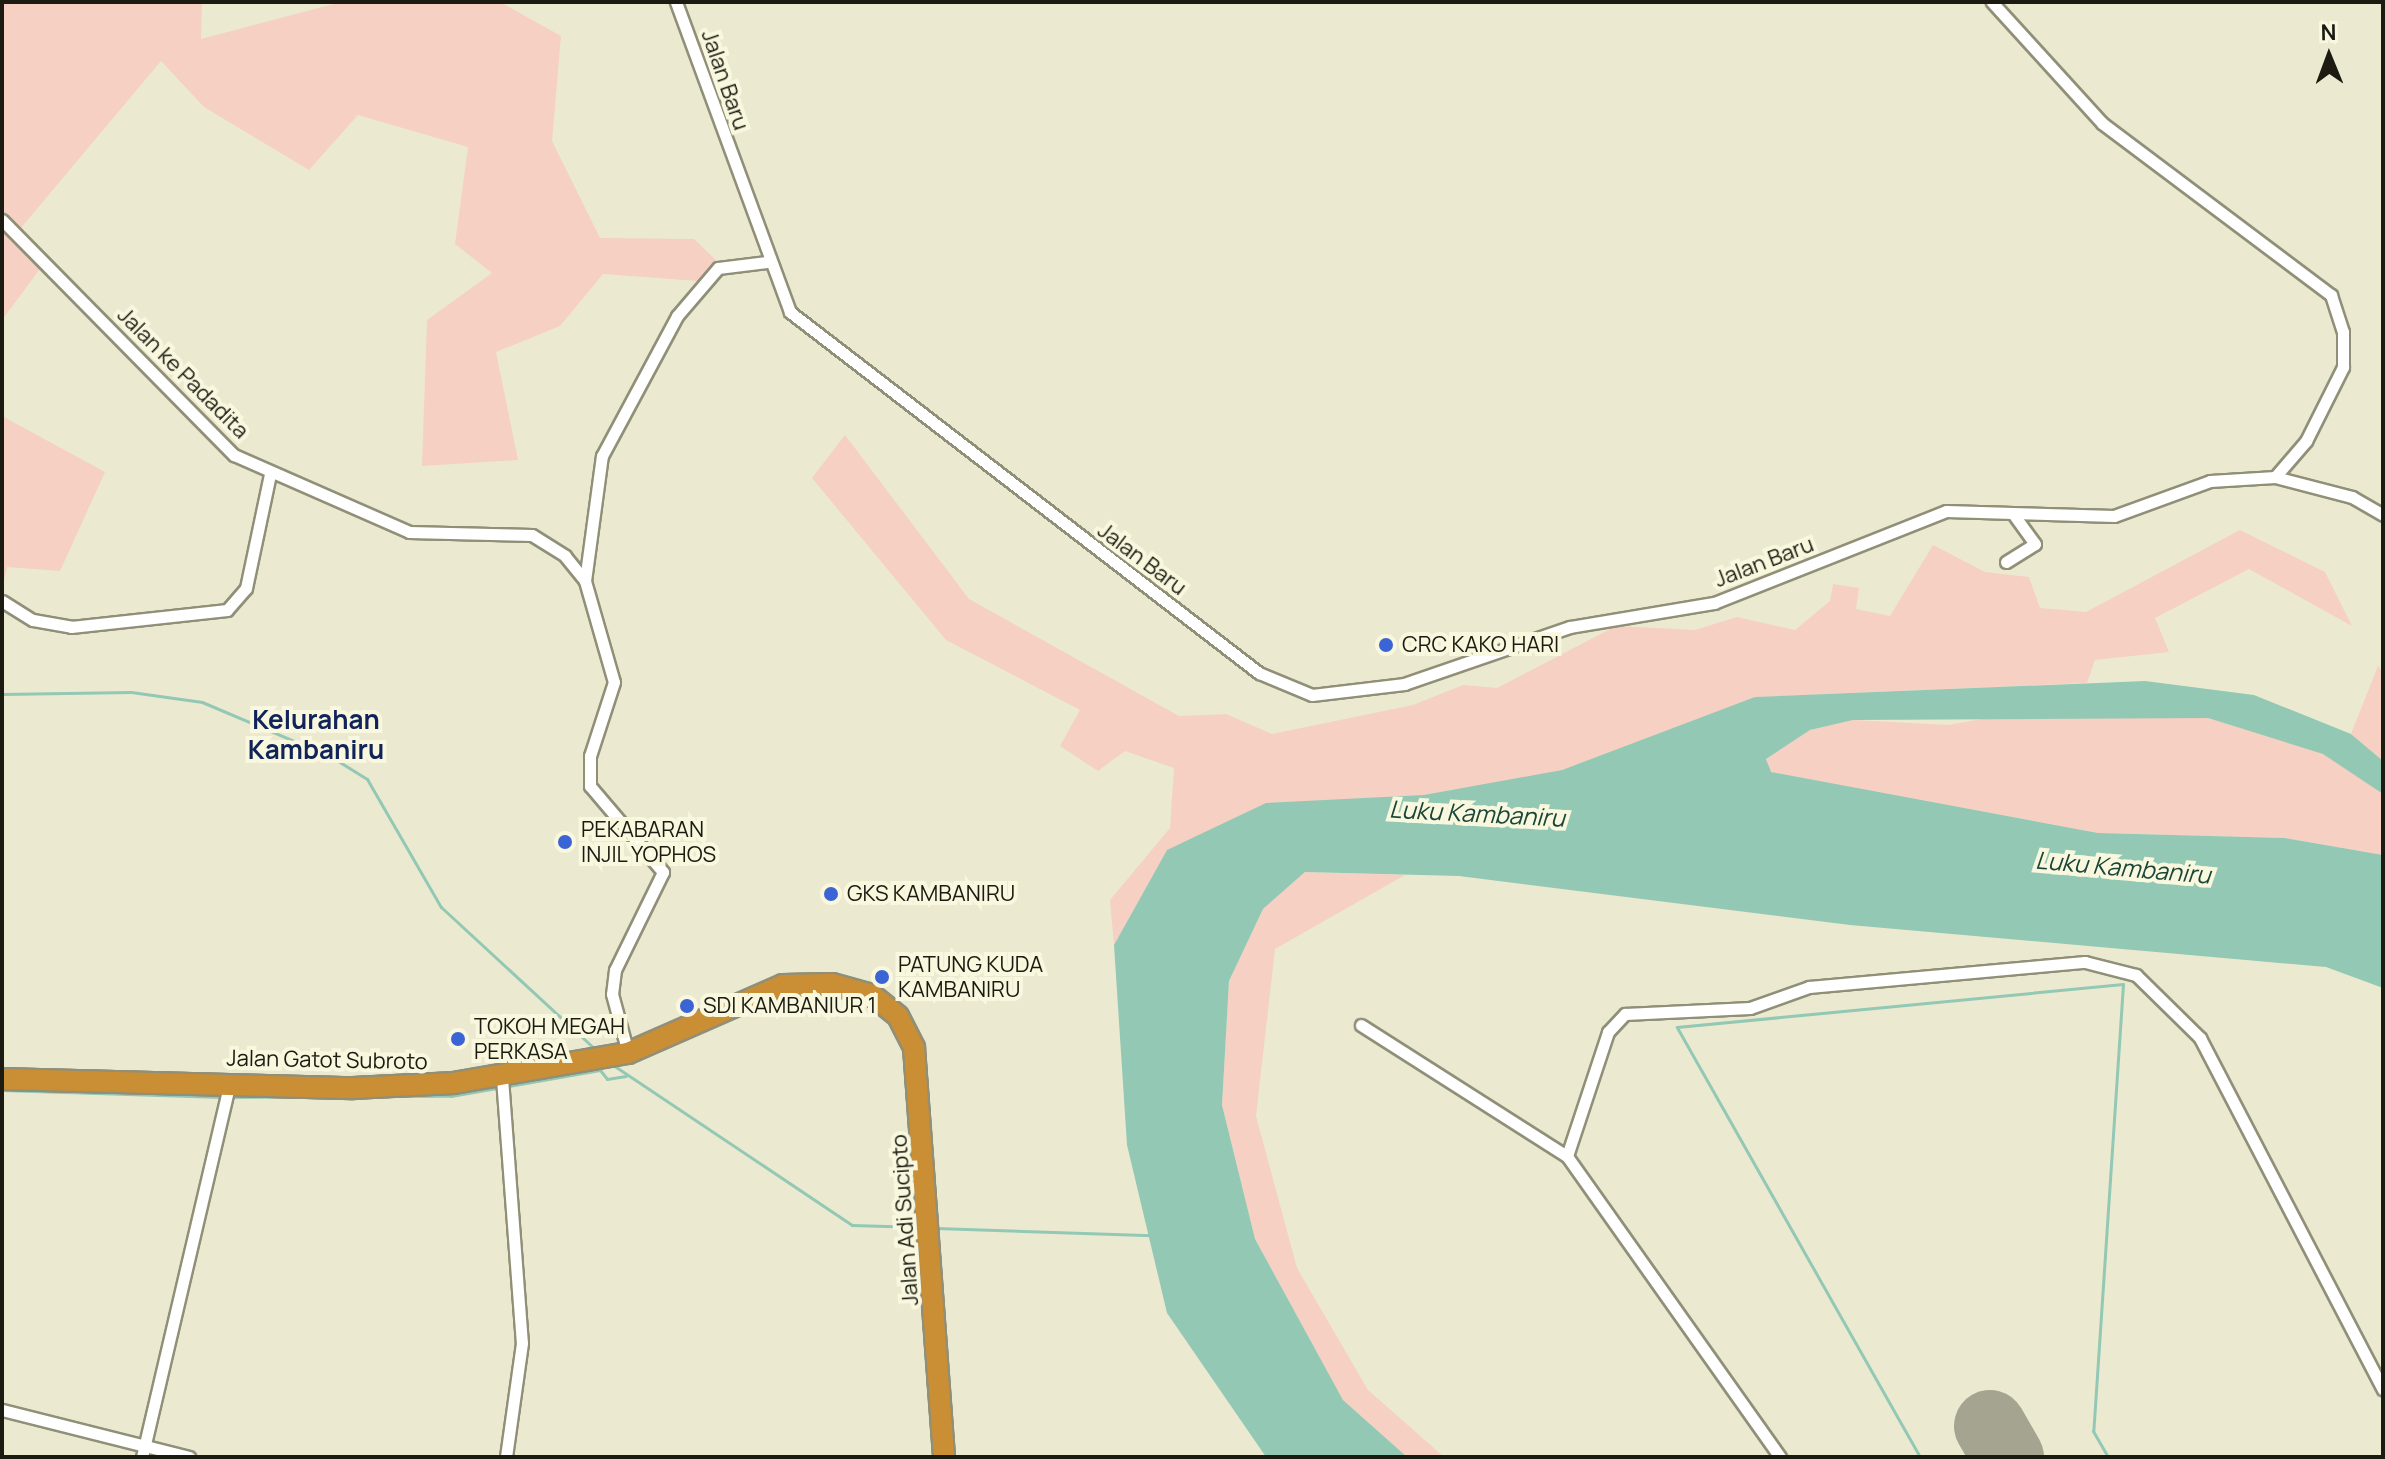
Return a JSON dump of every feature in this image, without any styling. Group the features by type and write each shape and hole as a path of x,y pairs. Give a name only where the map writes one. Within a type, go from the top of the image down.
{"highway":[{"name":"Jalan Gatot Subroto","path":"2,1079 228,1092 503,1084 624,1054 783,985 832,984 872,995"},
{"name":"Jalan Adi Sucipto","path":"872,995 898,1016 914,1048 932,1234 944,1457"}],"street":[{"name":"Jalan Baru","path":"676,2 767,262 790,312 836,353 1259,673 1312,695 1404,684 1570,627 1714,603 1946,511 2114,516 2210,481 2275,477 2352,497 2383,515"},
{"path":"1992,2 2102,123 2331,295 2343,332 2343,367 2306,441 2275,477"},
{"name":"Jalan ke Padadita","path":"2,220 202,427 270,474 409,532 532,535 565,556 585,581 614,682 590,756 590,786 663,872 615,970 614,1006 624,1054"},
{"path":"585,581 602,456 677,316 718,268 767,262"},
{"path":"2,601 33,620 71,627 227,610 246,588 270,474"},
{"path":"2006,562 2035,544 2014,515"},
{"path":"1567,1156 1608,1032 1625,1014 1750,1008 1809,987 2101,963 2147,982 2200,1038 2383,1389"},
{"path":"1361,1025 1567,1156 1780,1457"},
{"path":"503,1084 522,1343 506,1457"},
{"path":"142,1457 228,1092"},
{"path":"2,1410 189,1457"}],"shaded area":[{"path":"2,2 202,2 201,39 341,2 500,2 561,36 552,141 600,238 694,239 719,263 698,281 603,274 560,326 496,352 518,460 422,466 427,320 492,273 455,244 468,147 358,115 309,170 204,107 161,61 15,235 43,265 2,320"},
{"path":"2,416 105,472 60,571 7,567 2,590"},
{"path":"845,435 969,599 1179,716 1226,714 1272,734 1413,705 1463,685 1497,688 1616,626 1695,630 1737,617 1795,630 1830,601 1833,584 1859,588 1856,609 1890,616 1933,545 1985,572 2029,577 2040,608 2086,612 2240,530 2325,572 2352,626 2249,569 2155,618 2169,652 2095,660 2087,683 1756,697 1562,770 1167,850 1114,945 1110,900 1170,828 1174,768 1125,751 1098,771 1060,746 1080,710 946,640 812,478"},
{"path":"2378,666 2383,672 2383,761 2351,734"},
{"path":"1999,716 2208,718 2324,754 2383,794 2383,855 2285,838 2098,833 1770,772 1766,758 1810,730 1853,720 1948,725"},
{"path":"1305,872 1405,875 1275,949 1256,1116 1297,1268 1368,1390 1444,1457 1407,1457 1343,1400 1255,1239 1222,1105 1229,981 1263,909"}],"water":[{"name":"Luku Kambaniru","path":"2145,681 2254,695 2351,734 2383,761 2383,794 2323,754 2208,718 1853,720 1810,730 1766,759 1771,772 2098,833 2285,838 2383,855 2383,988 2326,967 1850,925 1459,876 1305,872 1263,909 1229,981 1222,1105 1255,1239 1343,1400 1407,1457 1266,1457 1167,1313 1127,1145 1114,945 1167,850 1266,803 1424,795 1562,770 1755,697"}],"waterway":[{"path":"2,694 131,692 202,702 330,756 367,779 441,907 595,1049"},
{"path":"1920,1457 1677,1027 2123,984 2093,1431 2108,1457"},
{"path":"613,1065 852,1225 920,1227"},
{"path":"229,1097 451,1096 600,1070 607,1079 626,1076"},
{"path":"2,1090 221,1097"},
{"path":"936,1228 1152,1235"}],"runway":[{"path":"1990,1426 2008,1457"}],"place":[{"name":"CRC KAKO HARI","path":"1386,645"},
{"name":"PEKABARAN INJIL YOPHOS","path":"565,842"},
{"name":"GKS KAMBANIRU","path":"831,894"},
{"name":"PATUNG KUDA KAMBANIRU","path":"882,977"},
{"name":"SDI KAMBANIUR 1","path":"687,1006"},
{"name":"TOKOH MEGAH PERKASA","path":"458,1039"}],"district":[{"name":"Kelurahan Kambaniru","path":"316,735"}]}
